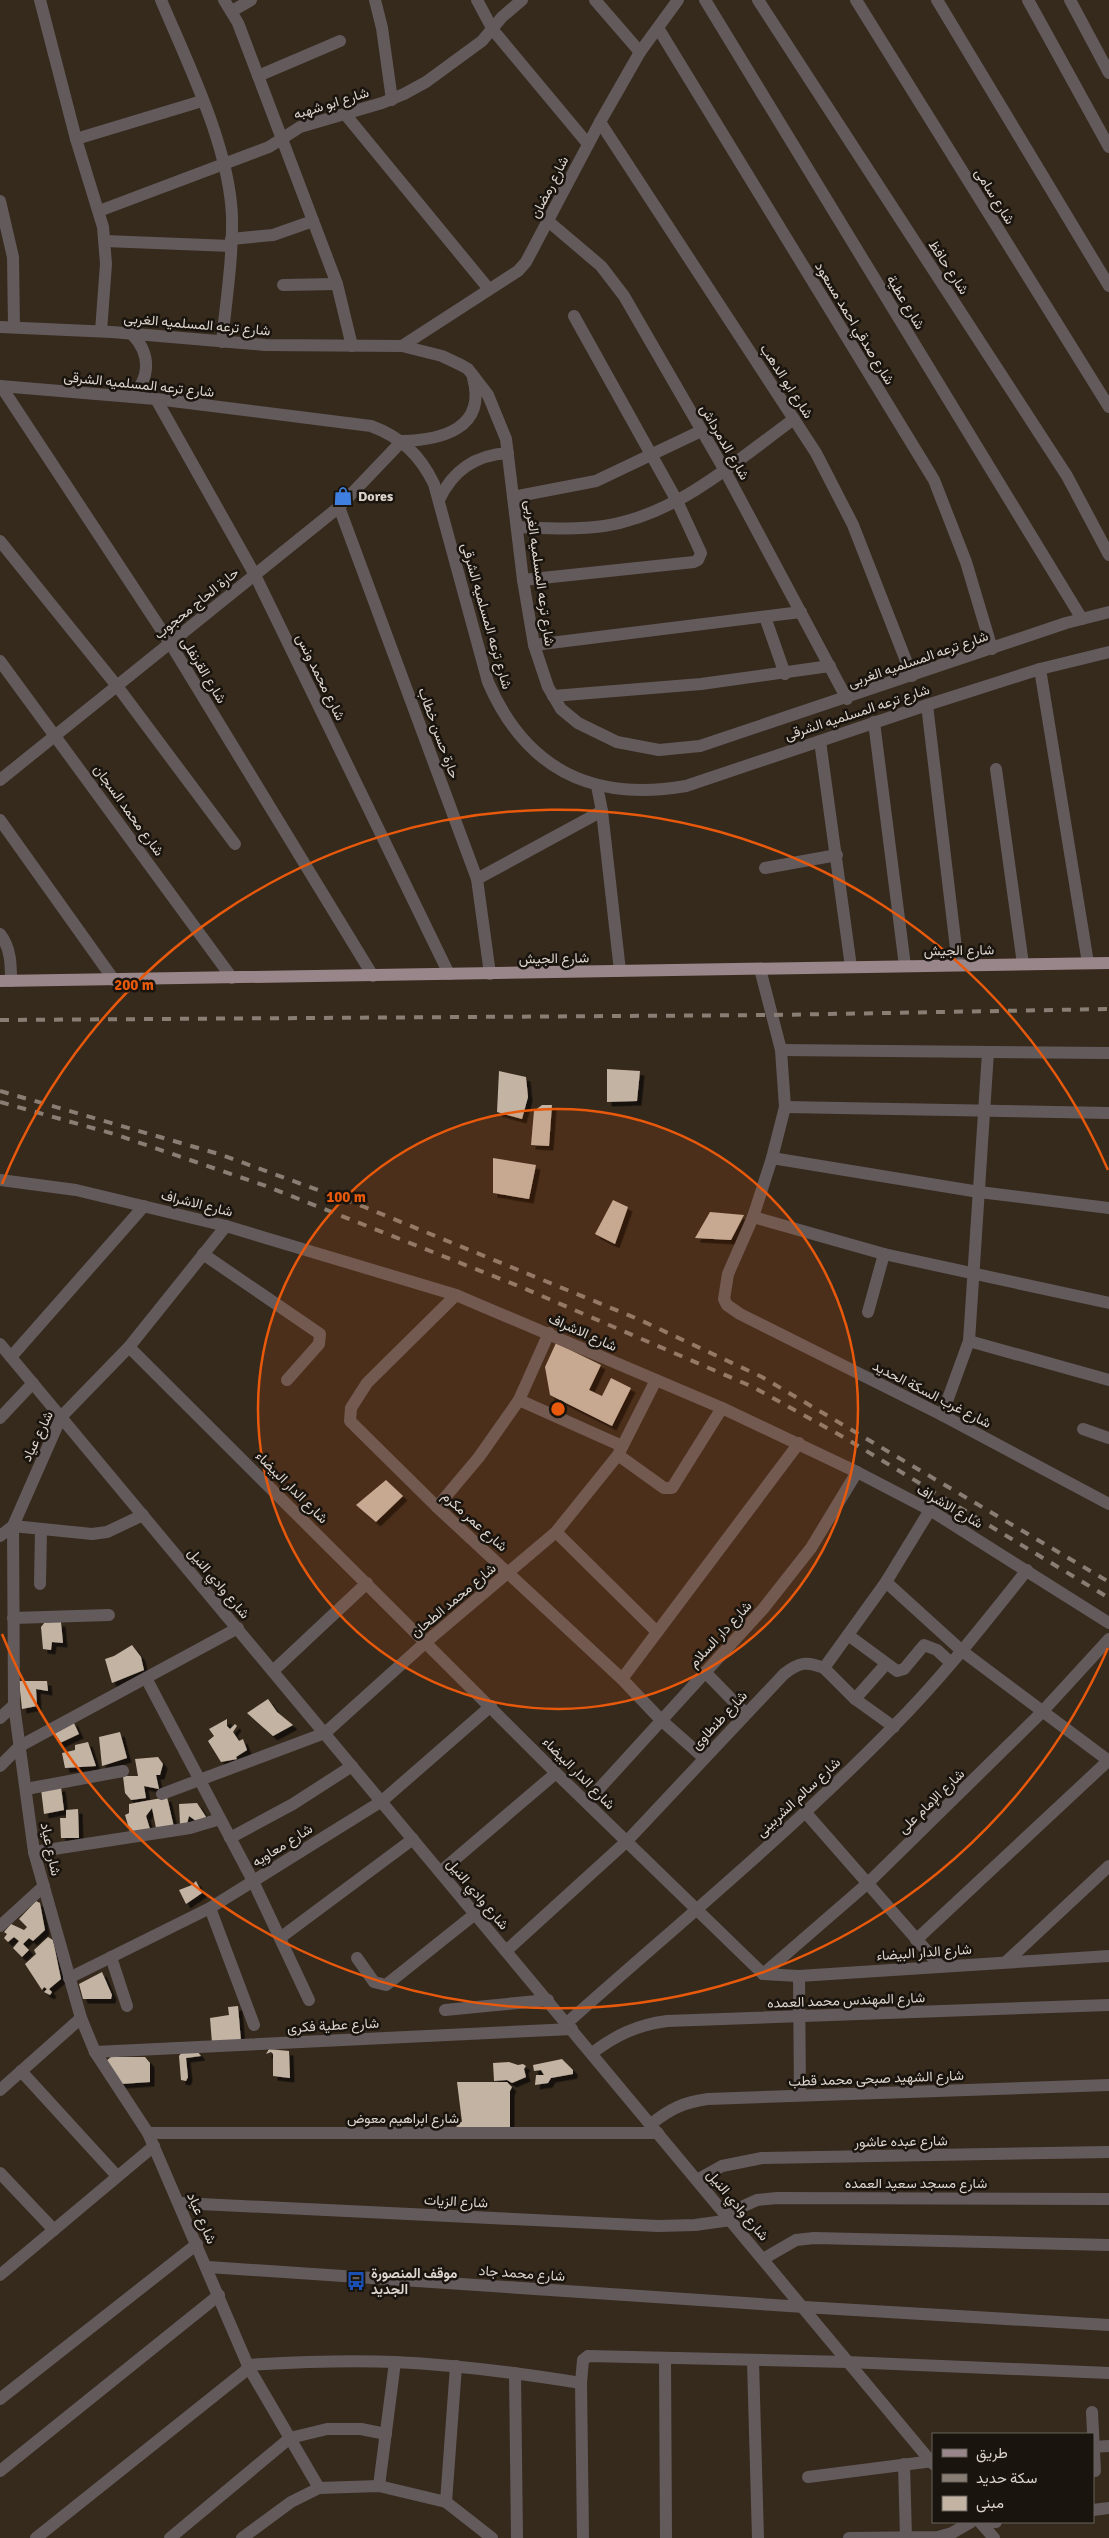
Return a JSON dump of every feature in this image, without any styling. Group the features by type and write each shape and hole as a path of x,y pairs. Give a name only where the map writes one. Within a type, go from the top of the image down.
{"main road":[{"name":"شارع الجيش","path":"6,981 1109,963"}],"street":[{"path":"40,0 76,139 99,211 105,242 106,272 101,331"},
{"path":"160,0 202,101 224,164 230,192 231,243 222,342"},
{"path":"224,0 232,11 258,76 336,284 352,346"},
{"path":"232,11 251,0"},
{"path":"375,0 382,28 392,100"},
{"path":"477,0 493,30 588,144"},
{"name":"شارع ابو شهبه","path":"99,211 269,147 300,127 392,100 426,82 482,41 502,17 522,0"},
{"path":"595,0 640,52"},
{"name":"شارع رمضان","path":"402,346 523,266 600,122 640,52 678,0"},
{"name":"شارع عطية","path":"705,0 1082,619"},
{"name":"شارع حافظ","path":"758,0 1067,476 1109,555"},
{"name":"شارع سامى","path":"856,0 1109,407"},
{"path":"937,0 1109,286"},
{"path":"1028,0 1109,146"},
{"path":"1070,0 1109,73"},
{"name":"شارع صدقي احمد مسعود","path":"658,28 888,405 912,441 934,480 966,562 992,649"},
{"path":"258,76 340,42"},
{"path":"76,139 202,101"},
{"path":"345,114 488,288"},
{"name":"شارع ابو الدهب","path":"600,122 820,460 853,525 912,676"},
{"path":"0,201 13,257 15,291 14,327"},
{"path":"105,242 231,243 273,235 312,221"},
{"name":"شارع الدمرداش","path":"548,221 594,260 613,280 724,469 847,699"},
{"path":"283,285 336,284"},
{"path":"523,580 694,562 700,557 700,549 677,501 574,316"},
{"name":"شارع ترعه المسلميه الغربى","path":"0,326 101,331 273,345 402,346 442,356 468,369 495,410 506,438 523,580 534,645 548,687 561,709 597,734 624,744 659,750 700,746 847,699 1082,619 1109,612"},
{"path":"131,397 144,381 146,361 139,342 132,334"},
{"path":"402,441 433,439 460,428 466,422 474,406 476,396 473,377 468,369"},
{"name":"شارع ترعه المسلميه الشرقى","path":"0,386 156,399 371,426 402,441 427,469 438,500 494,698 513,727 542,757 577,779 596,786 626,791 646,791 686,786 927,704 1040,669 1109,652"},
{"name":"شارع القرنفلى","path":"0,386 170,643 373,976"},
{"name":"شارع محمد ونس","path":"156,399 255,575 449,974"},
{"path":"517,527 578,528 604,526 654,512 677,501 794,419"},
{"path":"513,497 596,481 701,431"},
{"name":"حارة الحاج محجوب","path":"0,780 340,507 402,441"},
{"path":"438,500 454,475 466,465 479,458 508,453"},
{"name":"حارة حسن خطاب","path":"340,507 477,879 490,974"},
{"path":"0,541 117,686 235,844"},
{"path":"534,645 801,612"},
{"path":"765,616 785,674"},
{"name":"شارع محمد السجان","path":"0,661 232,978"},
{"path":"553,696 701,684 785,674 830,666"},
{"path":"1040,669 1088,963"},
{"path":"927,704 958,965"},
{"path":"874,722 905,966"},
{"path":"820,741 851,967"},
{"path":"996,769 1023,964"},
{"path":"596,786 602,811 620,971"},
{"path":"477,879 602,811"},
{"path":"0,820 114,980"},
{"path":"766,868 837,855"},
{"path":"0,934 5,941 11,961 6,981"},
{"path":"760,969 781,1050 784,1107 772,1158 753,1217 884,1254 973,1275 1109,1303"},
{"path":"781,1050 1109,1053"},
{"path":"942,1415 969,1341 988,1052"},
{"path":"784,1107 1109,1113"},
{"path":"772,1158 979,1192 1109,1208"},
{"name":"شارع الاشراف","path":"0,1180 76,1190 226,1226 456,1295 722,1408 857,1472 930,1510 1109,1623"},
{"path":"11,1357 144,1206"},
{"name":"شارع غرب السكة الحديد","path":"753,1217 724,1288 724,1299 728,1305 740,1314 942,1415 1109,1504"},
{"name":"شارع عياد","path":"226,1226 129,1347 61,1417 13,1526 14,1705 34,1852 81,2018 95,2052 148,2132 208,2267 248,2366 319,2488"},
{"path":"203,1254 320,1334 321,1341 319,1344 287,1380"},
{"path":"868,1312 884,1254"},
{"name":"شارع عمر مكرم","path":"456,1295 367,1383 355,1398 349,1416 355,1428 622,1679 661,1720 704,1758"},
{"path":"437,1507 479,1457 519,1400 549,1333"},
{"path":"969,1341 1109,1380"},
{"name":"شارع وادي النيل","path":"0,1344 932,2462"},
{"name":"شارع الدار البيضاء","path":"129,1347 556,1772 763,1974 799,1976 1109,1956"},
{"name":"شارع محمد الطحان","path":"325,1733 426,1642 556,1532 620,1451 656,1380"},
{"path":"0,1418 33,1383"},
{"path":"519,1400 620,1451 664,1488 672,1488 722,1408"},
{"path":"1083,1429 1109,1438"},
{"path":"622,1679 798,1443"},
{"name":"شارع دار السلام","path":"587,1802 763,1609 811,1548 857,1472"},
{"path":"894,1727 855,1698 824,1668 886,1582 930,1510"},
{"path":"0,1536 13,1526 92,1534 107,1532 143,1515"},
{"path":"40,1584 41,1529"},
{"path":"556,1532 657,1632"},
{"name":"شارع سالم الشربينى","path":"569,2026 806,1813 894,1727 962,1651 1027,1570"},
{"path":"886,1582 962,1651 1109,1761 916,1940"},
{"path":"273,1671 366,1583"},
{"path":"13,1618 108,1615"},
{"path":"0,1766 20,1746 238,1628"},
{"path":"848,1635 898,1671 902,1670 922,1646 927,1644 951,1663"},
{"name":"شارع الإمام على","path":"763,1974 868,1883 1042,1712 1109,1639"},
{"name":"شارع طنطاوى","path":"506,1951 627,1841 745,1713 792,1668 809,1662 824,1668"},
{"path":"855,1698 886,1664"},
{"path":"705,1672 745,1713"},
{"path":"146,1678 253,1881 309,2000"},
{"path":"0,1718 14,1705"},
{"name":"شارع معاويه","path":"69,1978 210,1908 382,1801 491,1706"},
{"path":"162,1794 325,1733"},
{"path":"230,1838 293,1804 352,1766"},
{"path":"26,1788 123,1771"},
{"path":"440,1872 556,1772"},
{"path":"806,1813 940,1966"},
{"path":"34,1852 190,1828 220,1819"},
{"path":"280,1938 413,1838"},
{"path":"1006,1962 1109,1866"},
{"path":"0,1926 44,1886"},
{"path":"210,1908 254,2025"},
{"path":"357,1958 374,1982 386,1985 476,1914"},
{"path":"111,1957 127,2006"},
{"path":"799,1976 800,2095"},
{"path":"445,2010 548,2000"},
{"name":"شارع المهندس محمد العمده","path":"592,2054 613,2037 648,2024 799,2016 1109,2005"},
{"path":"0,2090 81,2018"},
{"name":"شارع عطية فكرى","path":"95,2052 569,2026"},
{"path":"21,2071 117,2176"},
{"name":"شارع الشهيد صبحى محمد قطب","path":"654,2128 669,2110 688,2102 800,2095 1109,2085"},
{"name":"شارع ابراهيم معوض","path":"148,2132 654,2128"},
{"path":"0,2275 154,2146"},
{"name":"شارع عبده عاشور","path":"697,2180 722,2166 762,2158 1109,2152"},
{"path":"0,2173 54,2230"},
{"name":"شارع مسجد سعيد العمده","path":"728,2217 757,2200 777,2198 1109,2199"},
{"name":"شارع الزيات","path":"180,2203 658,2226 695,2225 728,2217"},
{"path":"763,2259 796,2240 814,2238 1109,2244"},
{"path":"0,2399 197,2244"},
{"name":"شارع محمد جاد","path":"208,2267 804,2308 1109,2325"},
{"path":"0,2471 219,2296"},
{"path":"583,2538 581,2383 585,2358 591,2356 847,2362 1109,2373"},
{"path":"665,2358 666,2538"},
{"path":"36,2538 248,2366 321,2361 395,2362 456,2366 581,2383"},
{"path":"753,2361 758,2538"},
{"path":"379,2486 395,2362"},
{"path":"446,2502 456,2366"},
{"path":"516,2373 517,2538"},
{"path":"1092,2412 1093,2433"},
{"path":"170,2538 290,2438 327,2429 361,2429 386,2434"},
{"path":"1094,2447 1109,2446"},
{"path":"1094,2460 1095,2472"},
{"path":"808,2477 932,2462"},
{"path":"904,2464 906,2537"},
{"path":"242,2538 291,2502 319,2488 379,2486 446,2502 492,2538"},
{"path":"1094,2510 1109,2508"},
{"path":"849,2538 938,2537 985,2528"}],"building":[{"path":"607,1069 640,1071 637,1101 607,1102"},
{"path":"499,1071 526,1077 528,1097 522,1119 497,1112"},
{"path":"542,1105 552,1105 549,1146 531,1145 534,1111"},
{"path":"493,1158 536,1165 529,1199 493,1193"},
{"path":"613,1200 628,1207 615,1244 595,1234"},
{"path":"710,1212 744,1215 731,1240 695,1238"},
{"path":"556,1343 601,1365 589,1390 602,1396 611,1378 631,1388 612,1426 550,1395 545,1367"},
{"path":"386,1480 403,1496 376,1522 356,1505"},
{"path":"45,1622 61,1622 63,1643 52,1642 51,1650 43,1649 41,1627"},
{"path":"132,1645 141,1657 144,1670 112,1683 105,1659"},
{"path":"19,1681 47,1681 48,1691 36,1689 37,1706 22,1709"},
{"path":"268,1699 277,1712 293,1725 273,1736 247,1713"},
{"path":"227,1719 227,1726 230,1729 235,1724 237,1726 233,1732 239,1741 243,1739 247,1750 236,1757 237,1759 221,1762 208,1741 214,1736 209,1729"},
{"path":"73,1721 79,1734 60,1743 53,1731"},
{"path":"120,1732 127,1758 102,1766 99,1737"},
{"path":"88,1742 96,1766 65,1768 62,1753 75,1750 75,1745"},
{"path":"158,1757 163,1764 160,1775 156,1775 159,1789 144,1786 146,1798 131,1800 125,1793 123,1776 138,1776 135,1759"},
{"path":"61,1787 64,1810 44,1814 41,1789"},
{"path":"167,1797 174,1827 156,1828 152,1808 146,1816 150,1829 130,1832 125,1815 129,1813 129,1804"},
{"path":"197,1803 208,1820 199,1823 189,1816 187,1824 180,1825 179,1804"},
{"path":"78,1809 79,1838 61,1838 60,1818 66,1818 66,1810"},
{"path":"196,1881 202,1893 186,1904 179,1890 192,1885"},
{"path":"36,1901 40,1903 45,1930 33,1941 29,1938 23,1944 29,1950 22,1957 13,1948 19,1941 14,1937 8,1942 4,1938 7,1934 4,1932 11,1924 24,1930 27,1927 19,1919"},
{"path":"48,1937 53,1940 61,1979 49,1989 52,1992 50,1995 44,1992 47,1989 44,1987 42,1990 25,1964 36,1954 34,1950"},
{"path":"102,1972 112,1995 111,1999 83,1999 79,1984"},
{"path":"238,2006 241,2041 212,2043 210,2018 229,2015 228,2007"},
{"path":"269,2049 289,2051 290,2078 273,2076 273,2054 271,2052 266,2054"},
{"path":"197,2051 201,2056 186,2058 188,2077 186,2081 181,2080 179,2056 182,2052"},
{"path":"111,2057 145,2057 150,2063 150,2082 121,2084 106,2061"},
{"path":"562,2059 573,2070 573,2074 551,2078 548,2083 535,2085 536,2075 544,2075 541,2070 534,2071 533,2065"},
{"path":"509,2062 526,2066 524,2069 526,2077 512,2083 507,2080 494,2081 493,2063"},
{"path":"457,2082 507,2082 512,2087 510,2091 510,2131 457,2130 456,2121 462,2122"}],"railway":[{"path":"0,1020 774,1015 1109,1009"},
{"path":"0,1091 219,1154 362,1206 638,1319 762,1377 1109,1582"},
{"path":"0,1102 114,1134 266,1186 521,1287 753,1387 845,1438 1109,1598"}],"place":[{"name":"Dores","path":"343,496"},
{"name":"موقف المنصورة الجديد","path":"356,2281"}]}
